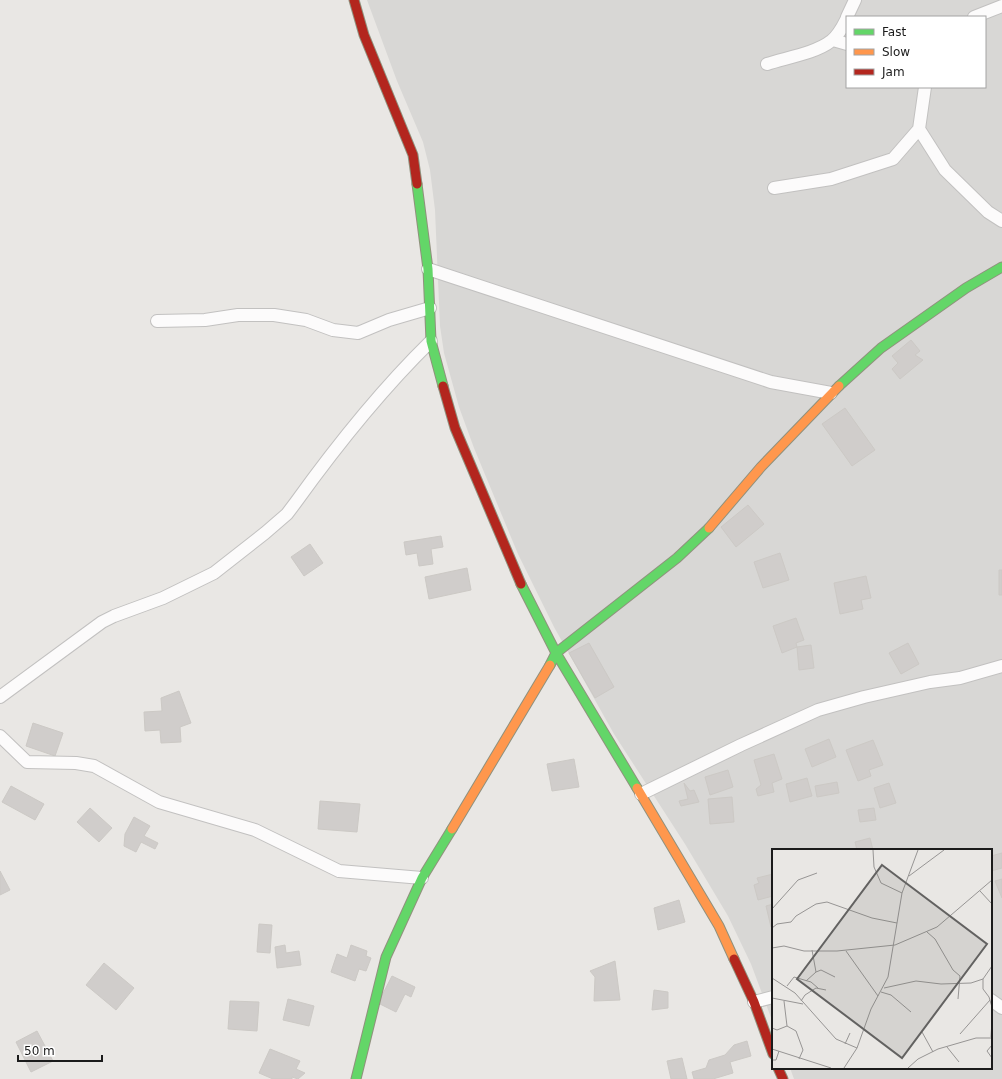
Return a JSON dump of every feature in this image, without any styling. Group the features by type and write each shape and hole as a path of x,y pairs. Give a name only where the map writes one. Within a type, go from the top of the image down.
{"main road":[{"path":"354,0 364,36 413,155 428,269 432,341 455,428 514,570 556,653 719,926 754,1002 772,1051"},
{"path":"356,1079 386,957 422,878 540,684 556,653 677,558 708,529 761,467 831,393 892,340 966,288 1002,267"},
{"path":"778,1069 782,1079"}],"street":[{"path":"847,16 855,0"},
{"path":"977,16 1002,6"},
{"path":"767,64 824,46 833,40 841,30 846,19"},
{"path":"833,40 846,44"},
{"path":"774,188 831,179 893,159 919,129 925,88"},
{"path":"919,129 945,170 988,212 1002,221"},
{"path":"428,269 771,382 831,393"},
{"path":"157,321 205,320 238,315 274,315 306,320 333,330 358,332 389,320 430,308"},
{"path":"0,697 102,622 193,585 214,573 265,534 292,508 355,424 411,360 432,341"},
{"path":"641,794 741,745 818,710 864,697 960,678 1002,666"},
{"path":"0,736 27,762 76,763 94,766 159,802 255,830 339,871 422,878"},
{"path":"754,1002 772,997"},
{"path":"992,1001 1002,1008"}],"shaded area":[{"path":"367,0 1002,0 1002,1079 794,1079 790,1069 992,1069 992,849 772,849 772,1020 751,964 728,916 685,844 614,734 554,627 518,554 474,448 459,407 444,353 440,326 435,210 430,170 423,142 397,81"}],"building":[{"path":"911,340 920,351 915,355 923,360 900,379 892,369 898,363 892,356"},
{"path":"845,408 875,450 852,466 822,424"},
{"path":"748,505 764,524 736,547 721,527"},
{"path":"441,536 443,547 431,549 433,564 419,566 417,553 406,555 404,542"},
{"path":"310,544 323,563 304,576 291,557"},
{"path":"780,553 789,580 763,588 754,562"},
{"path":"467,568 471,590 429,599 425,577"},
{"path":"999,570 1002,570 1002,595 999,595"},
{"path":"866,576 871,598 861,600 863,609 840,614 834,583"},
{"path":"796,618 804,640 796,643 797,647 782,653 773,626"},
{"path":"589,643 614,687 595,698 569,653"},
{"path":"908,643 919,664 901,674 889,653"},
{"path":"811,645 814,668 799,670 797,647"},
{"path":"179,691 191,723 180,727 181,742 161,743 160,730 145,731 144,712 162,711 161,698"},
{"path":"33,723 63,733 55,756 26,746"},
{"path":"829,739 836,757 812,767 805,749"},
{"path":"873,740 883,765 869,770 871,776 858,781 846,750"},
{"path":"774,754 782,779 772,783 774,792 758,796 756,789 761,785 754,760"},
{"path":"574,759 579,787 552,791 547,764"},
{"path":"728,770 733,787 710,795 705,777"},
{"path":"807,778 812,796 790,802 786,784"},
{"path":"837,782 839,793 817,797 815,786"},
{"path":"684,783 690,791 694,790 699,802 681,806 679,801 688,799"},
{"path":"889,783 896,803 880,808 874,788"},
{"path":"11,786 44,804 35,820 2,802"},
{"path":"732,797 734,822 710,824 708,799"},
{"path":"320,801 360,804 357,832 318,829"},
{"path":"90,808 112,828 99,842 77,822"},
{"path":"874,808 876,820 860,822 858,810"},
{"path":"134,817 150,826 144,836 158,843 155,849 141,842 136,852 124,846 125,834"},
{"path":"870,838 873,849 857,849 855,842"},
{"path":"1002,853 1002,868 992,871 992,856"},
{"path":"0,871 10,890 0,895"},
{"path":"772,874 772,896 758,900 754,885 759,883 757,878"},
{"path":"1002,879 1002,898 995,881"},
{"path":"679,900 685,922 658,930 654,908"},
{"path":"772,904 771,927 766,906"},
{"path":"259,924 272,925 270,953 257,952"},
{"path":"285,945 286,953 299,951 301,965 277,968 275,947"},
{"path":"351,945 367,951 366,956 371,958 366,971 359,969 355,981 331,972 337,954 347,958"},
{"path":"615,961 620,1000 594,1001 595,977 590,971"},
{"path":"104,963 134,988 116,1010 86,985"},
{"path":"392,976 415,987 411,997 405,994 396,1012 378,1003"},
{"path":"654,990 668,992 668,1008 652,1010"},
{"path":"288,999 314,1006 309,1026 283,1020"},
{"path":"230,1001 259,1002 257,1031 228,1029"},
{"path":"37,1031 53,1061 31,1072 16,1042"},
{"path":"747,1041 751,1056 730,1062 733,1073 713,1079 694,1079 692,1072 706,1068 709,1060 725,1055 734,1045"},
{"path":"270,1049 300,1061 296,1069 305,1073 298,1079 292,1077 292,1079 273,1079 259,1073"},
{"path":"682,1058 687,1079 671,1079 667,1061"}],"traffic: fast":[{"path":"417,184 428,269 431,341 443,386"},
{"path":"839,386 881,348 966,288 1002,267"},
{"path":"550,665 556,653 677,558 709,528"},
{"path":"521,584 556,653 637,788"},
{"path":"356,1079 386,957 422,878 452,829"}],"traffic: slow":[{"path":"709,528 761,467 839,386"},
{"path":"452,829 550,665"},
{"path":"637,788 719,926 734,959"}],"traffic: jam":[{"path":"354,0 364,35 413,155 417,184"},
{"path":"443,386 455,428 521,584"},
{"path":"734,959 754,1002 772,1051"},
{"path":"778,1069 783,1079"}]}
